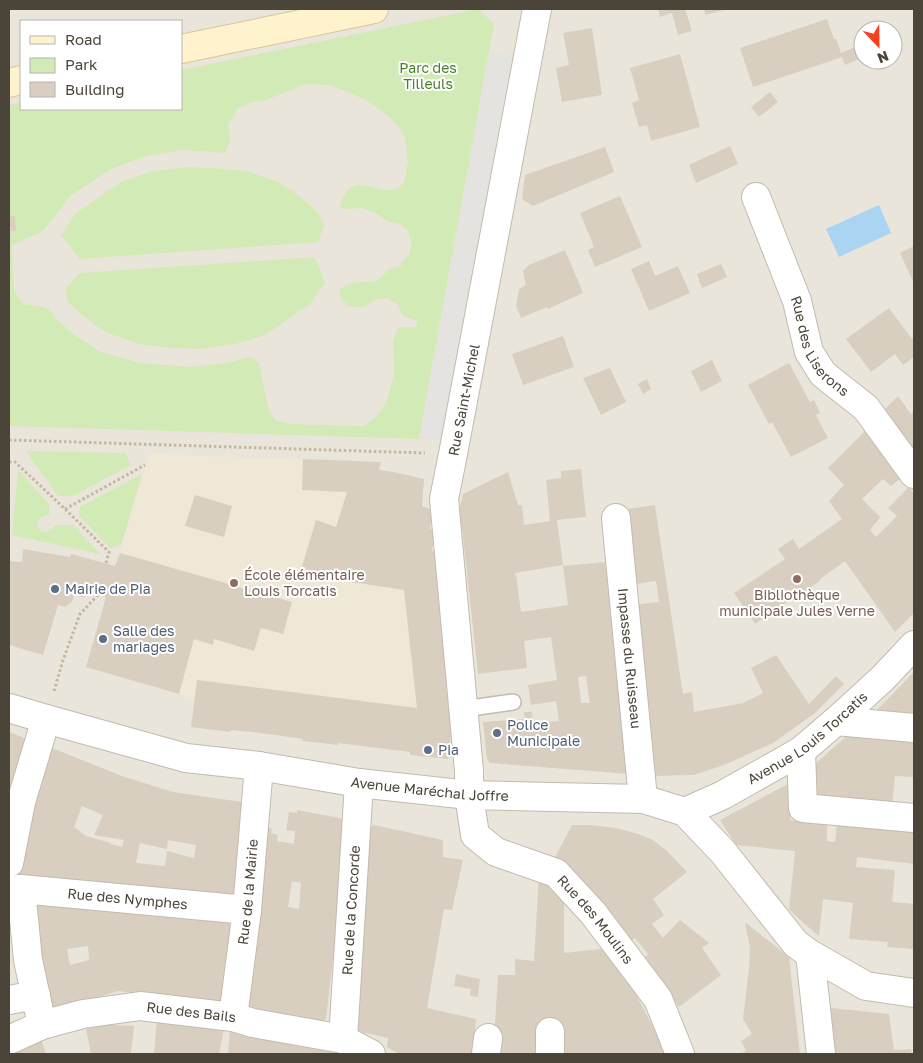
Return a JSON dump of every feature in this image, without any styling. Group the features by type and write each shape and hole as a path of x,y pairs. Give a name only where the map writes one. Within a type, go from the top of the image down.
{"main road":[{"path":"182,49 307,16 374,9"}],"street":[{"name":"Rue Saint-Michel","path":"469,795 464,709 444,499 537,9"},
{"name":"Rue des Liserons","path":"756,197 797,301 809,352 823,374 866,408 913,470"},
{"name":"Impasse du Ruisseau","path":"616,518 643,800"},
{"name":"Avenue Louis Torcatis","path":"685,812 723,795 801,751 883,678 914,645"},
{"name":"Avenue Maréchal Joffre","path":"9,708 186,758 259,766 359,783 469,795 643,800 685,812"},
{"path":"9,863 22,802 46,719"},
{"path":"836,721 914,728"},
{"path":"801,751 803,808 914,818"},
{"name":"Rue de la Mairie","path":"234,1017 247,910 259,766"},
{"name":"Rue de la Concorde","path":"343,1039 359,783"},
{"name":"Rue des Moulins","path":"469,795 475,835 496,852 556,873 593,913 658,999 680,1054"},
{"path":"685,812 723,852 803,949 866,986 914,992"},
{"path":"15,890 16,918 28,960 42,1025"},
{"name":"Rue des Nymphes","path":"15,890 247,910"},
{"path":"803,949 821,1054"},
{"path":"9,1000 36,995"},
{"name":"Rue des Bails","path":"9,1040 42,1025 83,1014 140,1006 234,1017 253,1023 343,1039 371,1054"}],"lane":[{"path":"464,709 513,702"}],"path":[{"path":"9,440 453,454"},
{"path":"9,462 15,462 108,552 106,564"},
{"path":"65,509 145,465"},
{"path":"46,719 63,660 80,614 98,595"}],"shaded area":[{"path":"9,9 914,9 914,1054 9,1054"},
{"path":"489,52 518,58 445,442 419,439"},
{"name":"École élémentaire Louis Torcatis","path":"149,454 381,462 375,486 404,590 417,708 197,681 194,699 86,667"}],"green space":[{"name":"Parc des Tilleuls","path":"478,9 494,24 419,439 9,426 9,105 20,103 20,110 182,110 182,70","holes":["306,84 330,85 366,100 394,121 405,137 408,161 404,183 394,189 386,190 356,185 348,190 342,199 340,208 361,208 376,213 388,222 398,223 407,229 412,244 409,255 404,259 401,266 391,268 377,281 350,283 339,290 341,299 350,307 363,307 377,299 388,298 397,304 403,316 418,321 416,327 400,327 396,332 393,341 394,374 387,401 377,416 364,426 290,424 276,420 269,411 259,363 251,357 226,363 191,367 140,363 101,352 77,337 56,319 50,309 23,304 14,291 12,245 43,231 70,196 111,169 146,156 184,150 225,153 230,140 228,125 238,108 253,102 266,100"]},
{"path":"185,167 246,171 281,183 318,213 324,225 318,242 80,259 61,235 76,213 121,182 150,172"},
{"path":"315,257 325,283 310,304 265,335 235,344 200,349 139,344 105,332 83,316 67,301 66,288 80,273"},
{"path":"26,451 125,453 131,465 73,496 58,496"},
{"path":"18,470 49,504 49,515 38,520 38,528 46,532 55,525 73,525 100,554 12,535"},
{"path":"142,474 121,545 110,548 79,515 80,507"}],"water":[{"path":"879,205 891,233 839,257 826,229"}],"building":[{"path":"658,9 685,9 692,31 678,35 672,13 660,17"},
{"path":"704,9 729,9 705,15"},
{"path":"827,19 841,53 853,48 853,61 845,65 842,57 753,87 740,48"},
{"path":"592,28 602,95 562,102 556,68 569,65 563,33"},
{"path":"680,54 700,127 651,141 647,125 639,127 632,103 639,100 630,68"},
{"path":"770,92 778,102 759,117 751,107"},
{"path":"730,146 738,164 696,183 689,165"},
{"path":"605,147 614,172 533,206 522,199 525,175"},
{"path":"620,196 642,247 595,267 588,250 594,247 580,213"},
{"path":"15,216 16,231 9,231 9,217"},
{"path":"914,246 914,284 900,253"},
{"path":"565,250 583,293 548,309 547,307 521,318 516,306 519,289 526,285 523,271 529,265"},
{"path":"649,261 655,276 678,266 690,293 649,311 631,269"},
{"path":"721,264 727,277 702,288 697,274"},
{"path":"889,308 912,339 914,337 914,357 903,365 895,354 871,372 846,339"},
{"path":"563,336 574,367 523,385 512,354"},
{"path":"712,360 722,381 701,392 691,371"},
{"path":"789,363 810,402 814,400 820,413 816,415 828,438 791,457 772,422 769,424 748,385"},
{"path":"610,368 626,402 601,415 583,378"},
{"path":"647,379 651,389 643,394 638,384"},
{"path":"898,396 911,414 914,412 913,452 881,413"},
{"path":"868,428 902,477 891,486 883,479 862,499 880,517 870,530 876,537 897,516 888,508 909,487 914,494 914,613 895,632 845,561 800,595 755,624 734,593 785,559 778,549 793,539 799,549 842,519 829,501 844,485 828,468"},
{"path":"303,459 381,462 379,470 424,479 422,506 433,510 430,529 435,530 432,551 437,552 454,712 448,759 410,755 410,752 338,743 338,745 302,741 303,739 261,733 231,730 230,732 191,727 197,680 417,708 404,590 300,573 316,520 336,527 347,492 302,490"},
{"path":"581,469 586,517 557,520 563,565 515,573 521,612 568,605 563,566 605,562 631,772 629,774 490,763 487,759 483,722 525,719 524,712 532,712 533,723 559,721 556,701 531,705 528,685 557,680 551,637 524,641 527,668 478,674 459,512 463,494 508,472 518,505 522,505 524,525 550,521 546,480 561,478 561,471","holes":["586,676 590,703 581,703 578,677"]},
{"path":"195,495 232,506 224,537 185,526"},
{"path":"655,505 683,694 692,692 694,712 743,703 763,693 751,668 776,655 809,704 836,676 844,684 815,713 773,743 724,765 694,775 654,776 632,605 659,602 656,581 629,585 620,510"},
{"path":"23,549 70,557 71,554 115,566 120,553 292,602 283,634 261,628 254,651 214,639 213,645 194,639 179,694 86,667 106,597 85,591 84,597 74,595 72,602 65,607 58,605 43,655 9,645 9,561 22,562"},
{"path":"914,672 914,718 875,712"},
{"path":"9,732 27,739 9,793"},
{"path":"850,733 914,739 914,777 895,776 892,806 814,799 813,766"},
{"path":"51,749 122,776 173,792 242,802 246,808 236,897 15,877 33,783","holes":["82,806 103,815 94,835 124,840 122,847 86,836 74,827","168,840 196,845 194,858 167,851 165,866 136,863 140,843 167,849"]},
{"path":"790,783 790,820 827,824 827,841 835,842 837,824 914,832 914,864 857,857 856,867 895,870 892,902 914,904 914,949 887,947 888,942 849,939 853,903 823,899 819,936 789,909 795,851 736,845 720,820"},
{"path":"297,810 340,818 348,825 326,1019 321,1023 250,1008 246,1003 265,828 272,828 271,833 278,835 277,841 294,844 295,831 286,830 289,812 297,813","holes":["292,881 301,883 299,909 288,907"]},
{"path":"374,825 443,840 443,857 463,860 452,910 444,909 427,1008 476,1019 473,1054 399,1054 387,1047 388,1038 352,1030 369,828"},
{"path":"572,825 616,828 638,834 653,840 667,851 687,872 653,899 664,915 652,924 663,938 680,920 709,943 702,948 721,975 679,1007 659,981 640,963 648,954 635,938 629,943 553,861"},
{"path":"539,874 564,895 564,953 609,948 628,979 665,1054 559,1054 562,1024 537,1025 539,1053 493,1054 498,975 515,975 515,959 534,961"},
{"path":"36,900 228,922 232,928 225,999 219,1004 118,991 52,1011 34,914","holes":["88,946 89,960 70,965 67,949"]},
{"path":"746,923 789,957 800,1054 740,1054 746,1051 741,1041 752,1034 743,1019 750,947"},
{"path":"456,974 480,979 478,997 470,996 471,989 454,986"},
{"path":"822,1007 889,1014 894,1050 911,1049 912,1054 827,1054"},
{"path":"157,1020 224,1029 219,1054 154,1054"},
{"path":"113,1023 114,1025 134,1026 131,1054 91,1054 86,1029"},
{"path":"230,1029 331,1049 346,1054 228,1054"},
{"path":"41,1039 46,1054 9,1054 9,1049"}],"place":[{"name":"Bibliothèque municipale Jules Verne","path":"797,579"},
{"name":"École élémentaire Louis Torcatis","path":"234,583"},
{"name":"Mairie de Pia","path":"55,589"},
{"name":"Salle des mariages","path":"103,639"},
{"name":"Police Municipale","path":"497,733"},
{"name":"Pia","path":"428,750"}]}
